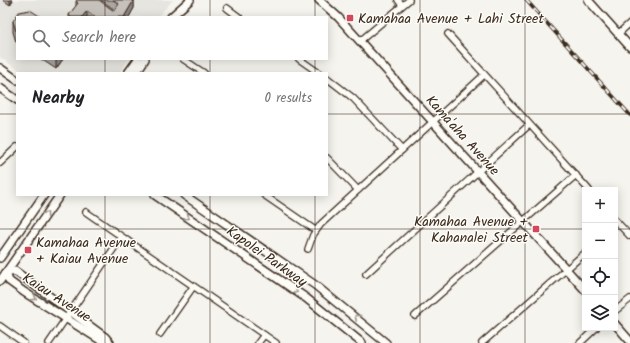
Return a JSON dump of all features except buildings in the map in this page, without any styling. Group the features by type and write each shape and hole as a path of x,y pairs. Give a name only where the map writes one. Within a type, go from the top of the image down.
{"street":[{"path":"172,16 190,0"},
{"name":"Kama'aha Avenue","path":"318,0 338,17 582,287"},
{"path":"398,0 402,5"},
{"path":"360,41 409,0"},
{"path":"588,0 630,47"},
{"path":"227,8 238,16"},
{"path":"618,34 630,23"},
{"path":"448,34 586,187"},
{"path":"129,72 137,60"},
{"path":"137,72 144,60"},
{"path":"184,60 202,72"},
{"path":"301,60 319,72"},
{"path":"0,68 16,79"},
{"path":"308,249 315,230 484,75"},
{"path":"328,79 354,98 402,150"},
{"path":"0,88 16,99"},
{"path":"366,274 529,125"},
{"path":"0,163 16,148"},
{"path":"328,159 358,190"},
{"path":"415,316 576,175"},
{"path":"0,258 43,196"},
{"path":"0,281 3,270 59,196"},
{"name":"Kapolei Parkway","path":"156,196 306,298 362,343"},
{"name":"Kapolei Parkway","path":"185,196 315,285 386,343"},
{"path":"265,196 315,230"},
{"path":"86,212 121,238 276,343"},
{"path":"618,225 630,236"},
{"path":"49,343 121,238"},
{"path":"482,343 582,255"},
{"name":"Kaiau Avenue","path":"3,270 15,271 106,337 110,343"},
{"name":"Kaiau Avenue","path":"3,270 9,280 105,343"},
{"path":"160,334 193,287"},
{"path":"618,309 630,299"},
{"path":"0,326 20,342"},
{"path":"618,327 630,341"},
{"path":"580,343 593,331"},
{"path":"258,343 264,335"}],"shaded area":[{"path":"0,0 173,0 158,16 16,16 16,60 128,60 120,72 22,72 0,57"}],"railway":[{"path":"526,0 630,115"}],"place":[{"name":"Kamahaa Avenue + Lahi Street","path":"350,18"},
{"name":"Kamahaa Avenue + Kahanalei Street","path":"536,229"},
{"name":"Kamahaa Avenue + Kaiau Avenue","path":"28,250"}]}
